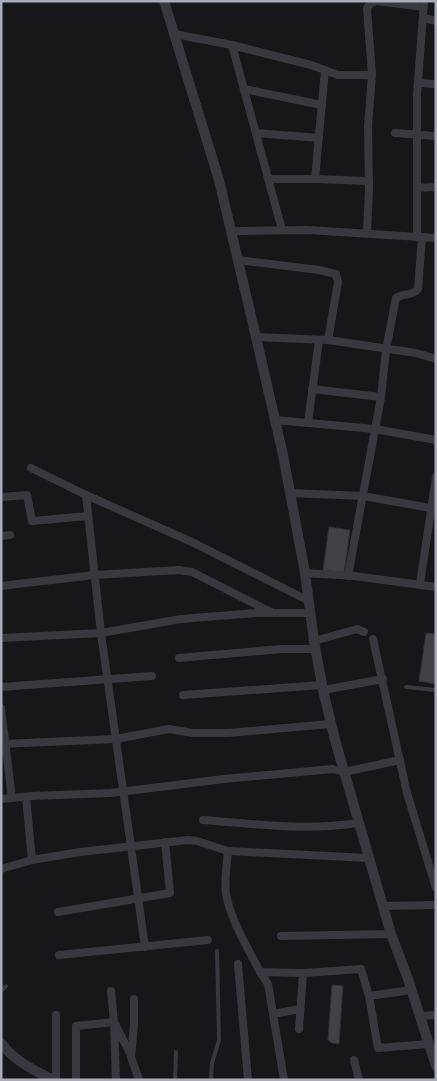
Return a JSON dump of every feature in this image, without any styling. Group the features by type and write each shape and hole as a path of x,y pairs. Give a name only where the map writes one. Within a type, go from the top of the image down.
{"street":[{"path":"164,1 205,131 232,231 290,493 305,573 314,645 330,724 391,934 436,1066"},
{"path":"348,576 381,397 386,350 396,298 401,295 414,293 418,289 420,237 417,188 418,83 424,4 377,1 370,3 367,8 372,76 368,126 369,181 367,233"},
{"path":"423,18 436,21"},
{"path":"174,34 232,45 310,65 338,75 372,76"},
{"path":"232,45 282,230"},
{"path":"315,179 325,70"},
{"path":"418,83 436,84"},
{"path":"244,89 322,105"},
{"path":"256,133 319,138"},
{"path":"395,134 436,136"},
{"path":"269,179 369,181"},
{"path":"417,188 436,187"},
{"path":"232,231 307,230 436,238"},
{"path":"238,260 319,270 336,274 338,282 328,340"},
{"path":"256,337 328,340 416,353 436,359"},
{"path":"308,422 319,340"},
{"path":"312,389 381,397"},
{"path":"275,420 375,429 436,440"},
{"path":"31,468 86,495 192,542 309,601"},
{"path":"420,584 433,509 436,477"},
{"path":"290,493 362,496 433,509"},
{"path":"1,497 27,495 32,521 88,516"},
{"path":"86,495 107,679 145,947"},
{"path":"1,536 10,535"},
{"path":"1,586 94,575 168,570 192,572 272,613"},
{"path":"305,573 348,576 436,587"},
{"path":"1,638 101,633 181,619 272,613 311,613"},
{"path":"179,658 314,645 357,629 364,632"},
{"path":"374,639 406,793 436,888"},
{"path":"1,687 152,676"},
{"path":"183,695 322,688 383,679"},
{"path":"1,708 3,744 12,798"},
{"path":"3,744 116,739 170,730 193,733 229,733 330,724"},
{"path":"1,799 123,792 224,779 333,769 344,772 400,760"},
{"path":"26,797 32,860"},
{"path":"203,820 275,825 340,826 358,824"},
{"path":"1,869 32,860 80,852 197,840 228,850 368,858"},
{"path":"58,912 170,893 165,842"},
{"path":"228,850 225,892 227,901 236,924 268,984 284,1080"},
{"path":"383,906 436,905"},
{"path":"281,936 391,934"},
{"path":"59,955 208,940"},
{"path":"238,964 248,1080"},
{"path":"260,972 303,973 361,969 369,996 378,1048 428,1044"},
{"path":"299,1029 303,973"},
{"path":"369,996 411,990"},
{"path":"111,991 116,1080"},
{"path":"132,1057 134,999"},
{"path":"273,1014 300,1009"},
{"path":"1,1043 9,1054 55,1080 56,1015"},
{"path":"420,1016 436,1015"},
{"path":"114,1022 132,1057 139,1080"},
{"path":"76,1080 76,1026 114,1022"},
{"path":"354,1060 359,1080"}],"lane":[{"path":"406,687 436,690"},
{"path":"212,1080 212,1063 219,1040 217,952"},
{"path":"1,991 6,986"},
{"path":"175,1080 176,1052"}],"building":[{"path":"329,527 350,530 344,573 323,570"},
{"path":"426,633 436,634 436,684 419,681"},
{"path":"332,985 343,986 339,1044 328,1040"}]}
